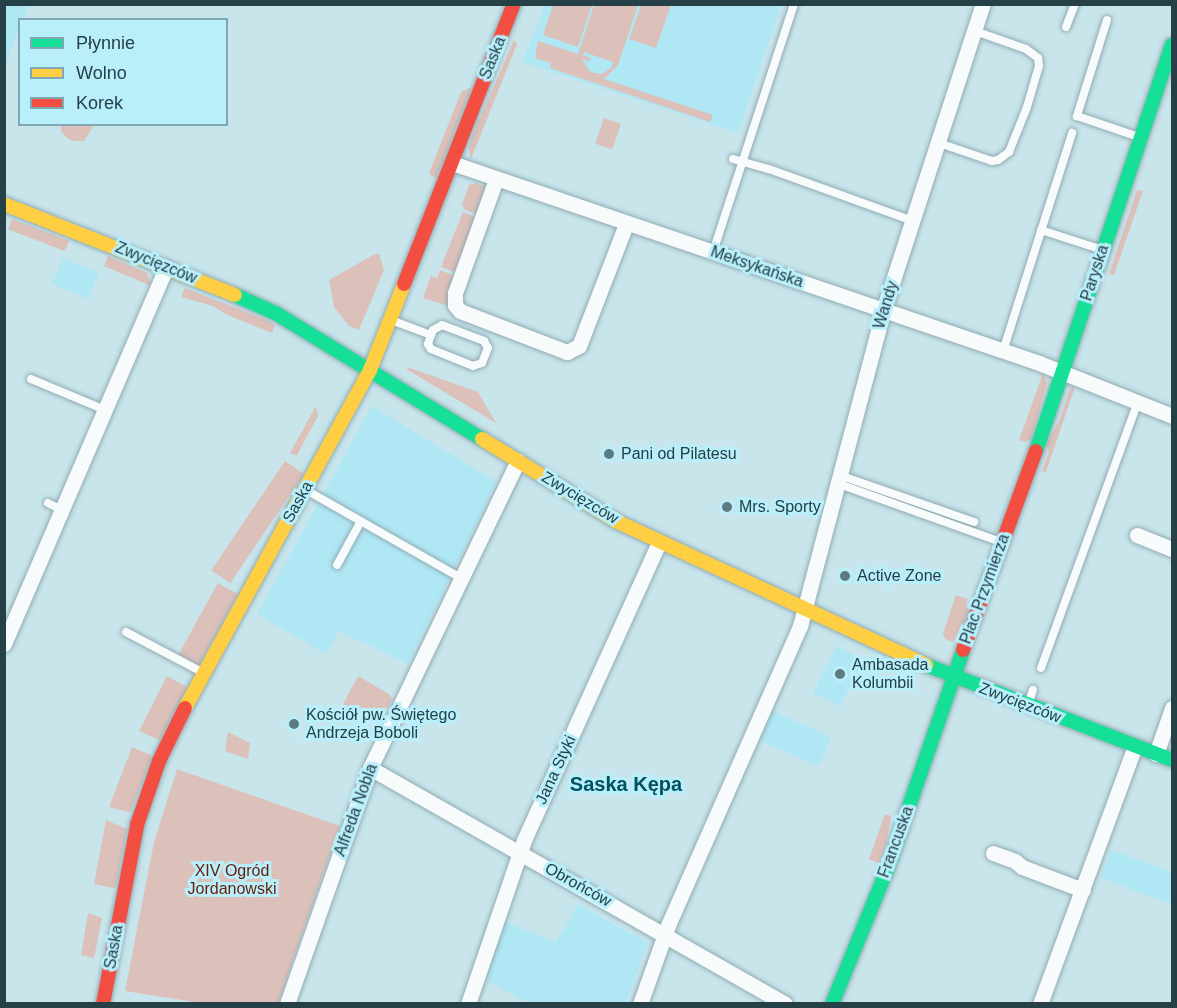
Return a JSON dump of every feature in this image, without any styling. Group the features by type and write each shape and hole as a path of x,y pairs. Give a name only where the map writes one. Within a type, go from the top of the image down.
{"street":[{"name":"Wandy","path":"640,1004 665,935 801,626 841,480 883,310 914,222 983,4"},
{"name":"Saska","path":"103,1004 141,810 163,753 204,673 370,370 512,5"},
{"name":"Paryska","path":"1017,501 1173,45"},
{"name":"Meksykańska","path":"452,163 1003,351 1173,416"},
{"path":"496,179 455,293 455,305 460,311 567,352 579,346 626,224"},
{"name":"Zwycięzców","path":"4,204 166,267 277,314 616,521 659,542 953,677 1173,760"},
{"path":"4,644 166,267"},
{"name":"Alfreda Nobla","path":"287,1004 370,768 518,461"},
{"name":"Plac Przymierza","path":"953,677 1017,501"},
{"path":"1137,535 1173,549"},
{"name":"Jana Styki","path":"468,1004 519,852 659,542"},
{"name":"Francuska","path":"832,1004 887,870 953,677"},
{"path":"1156,754 1173,708"},
{"path":"1040,1004 1135,747"},
{"name":"Obrońców","path":"370,768 785,1004"},
{"path":"993,853 1015,861 1022,867 1083,890"}],"lane":[{"path":"713,252 794,4"},
{"path":"1066,27 1075,4"},
{"path":"1107,20 1077,116 1141,138"},
{"path":"939,143 992,161 1005,158 1040,66 1038,58 1026,49 975,32"},
{"path":"1003,351 1072,133"},
{"path":"733,159 769,169 914,222"},
{"path":"1041,230 1103,250"},
{"path":"390,320 431,335"},
{"path":"442,326 484,341 488,348 482,363 473,366 431,349 428,344 431,335 433,330 442,326"},
{"path":"30,379 105,410"},
{"path":"1041,668 1137,402"},
{"path":"841,480 974,522"},
{"path":"841,480 1002,543"},
{"path":"305,489 461,578"},
{"path":"48,503 63,510"},
{"path":"337,565 361,521"},
{"path":"126,632 204,673"},
{"path":"1027,706 1034,690"}],"shaded area":[{"path":"5,5 29,5 23,18 18,18 18,31 5,66"},
{"path":"545,5 781,5 738,133 522,62"},
{"path":"63,258 99,273 88,299 52,284"},
{"path":"372,406 496,482 408,664 339,631 326,654 257,614"},
{"name":"Ambasada Kolumbii","path":"836,646 863,659 840,706 813,693"},
{"path":"773,711 831,737 818,766 760,740"},
{"path":"1111,850 1172,872 1172,904 1101,878"},
{"path":"578,904 647,943 626,1003 529,1003 485,979 503,921 556,942"}],"green space":[{"path":"553,5 592,5 578,47 543,35"},
{"path":"594,5 638,5 618,65 604,79 713,115 710,122 550,68 551,63 535,58 538,41 578,54","holes":["584,52 613,62 612,67 602,74 590,72 582,59 590,61 591,58 583,55"]},
{"path":"641,5 671,5 656,48 629,39"},
{"path":"514,40 517,44 471,159 469,149 472,136"},
{"path":"472,87 436,178 429,173 461,92"},
{"path":"604,118 621,124 612,149 595,144"},
{"path":"61,126 93,126 84,141 72,141 61,131"},
{"path":"476,183 489,188 479,216 464,209 462,205 469,185"},
{"path":"1137,190 1143,191 1114,275 1109,274"},
{"path":"463,212 478,218 456,273 441,267"},
{"path":"12,219 69,241 65,251 8,229"},
{"path":"375,254 379,254 384,270 359,330 349,326 334,307 329,280"},
{"path":"108,256 147,273 151,286 104,266"},
{"path":"440,270 457,277 454,308 423,298 431,276 437,278"},
{"path":"185,288 266,320 275,325 272,333 227,315 213,306 181,297"},
{"path":"410,368 478,392 496,423 406,369"},
{"path":"1043,373 1047,383 1031,439 1025,442 1019,440"},
{"path":"1076,384 1046,472 1042,471 1049,452 1046,445 1060,419 1070,389"},
{"path":"316,406 318,416 297,455 290,453"},
{"path":"285,461 304,474 230,583 211,570"},
{"path":"218,583 238,594 198,666 178,655"},
{"path":"956,595 968,599 966,606 969,612 953,642 945,639 943,633"},
{"path":"167,676 187,687 160,739 157,739 139,731"},
{"path":"358,676 389,694 392,699 379,726 343,704"},
{"path":"228,732 250,743 248,759 225,751"},
{"path":"132,747 150,755 151,758 131,811 128,812 109,807"},
{"name":"XIV Ogród Jordanowski","path":"177,769 340,826 278,1003 201,1003 125,991 154,842"},
{"path":"885,814 891,816 887,841 880,862 877,863 869,859"},
{"path":"106,820 127,829 116,886 113,888 94,884"},
{"path":"88,913 102,918 94,958 81,955"}],"traffic: fast":[{"path":"1036,451 1172,45"},
{"path":"235,295 277,314 482,439"},
{"path":"832,1004 887,870 963,650"},
{"path":"926,665 1172,760"}],"traffic: slow":[{"path":"4,204 235,295"},
{"path":"185,708 370,370 404,284"},
{"path":"482,439 616,521 926,665"}],"traffic: jam":[{"path":"404,284 514,4"},
{"path":"963,650 1036,451"},
{"path":"103,1004 137,825 159,761 185,708"}],"place":[{"name":"Pani od Pilatesu","path":"609,454"},
{"name":"Mrs. Sporty","path":"727,507"},
{"name":"Active Zone","path":"845,576"},
{"name":"Ambasada Kolumbii","path":"840,674"},
{"name":"Kościół pw. Świętego Andrzeja Boboli","path":"294,724"}],"district":[{"name":"Saska Kępa","path":"626,784"}]}
